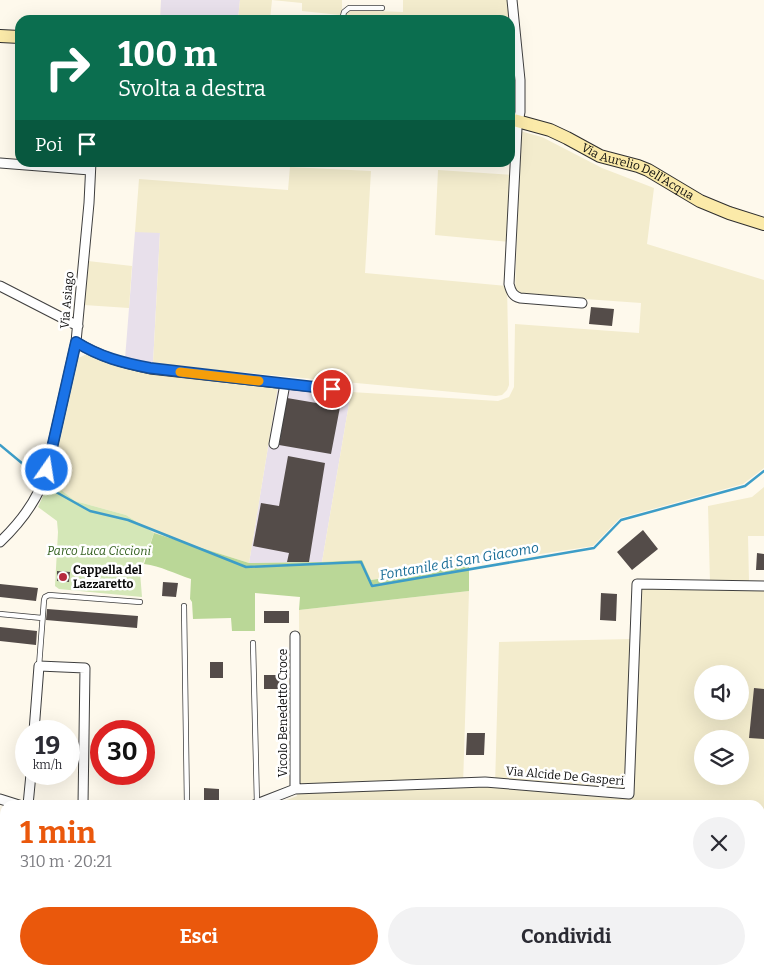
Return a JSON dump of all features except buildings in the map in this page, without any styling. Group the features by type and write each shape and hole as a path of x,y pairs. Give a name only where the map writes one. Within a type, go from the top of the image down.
{"street":[{"path":"512,0 514,15"},
{"path":"515,30 520,80 520,112 515,119"},
{"path":"0,36 15,37"},
{"name":"Via Aurelio Dell'Acqua","path":"515,120 550,130 600,156 648,170 700,201 764,224"},
{"path":"0,164 15,164"},
{"name":"Via Asiago","path":"0,542 27,510 40,491 44,480 76,342 91,167"},
{"path":"513,167 509,284 511,292 520,298 582,303"},
{"path":"0,286 78,326"},
{"path":"76,342 101,355 150,368 332,389"},
{"path":"274,444 285,384"},
{"name":"Via Alcide De Gasperi","path":"266,800 295,789 484,782 629,794 637,584 764,586"},
{"name":"Vicolo Benedetto Croce","path":"295,636 295,789"},
{"path":"35,720 39,666 85,668 84,800"},
{"path":"28,800 30,785"}],"lane":[{"path":"343,15 349,8 382,8"},
{"path":"39,666 45,597 49,595 140,602"},
{"path":"184,606 186,800"},
{"path":"0,614 42,618"},
{"path":"253,644 255,800"}],"shaded area":[{"path":"161,0 240,0 238,15 160,15"},
{"path":"240,0 272,0 270,15 238,15"},
{"path":"272,0 342,0 342,10 340,15 302,11 302,3"},
{"path":"403,0 510,0 511,15 345,15 349,10 403,12"},
{"path":"515,68 518,108 515,115"},
{"path":"520,131 542,137 602,168 654,188 647,244 764,280 764,468 743,484 620,518 593,546 370,580 361,560 322,562 351,392 498,401 509,397 514,387 515,324 639,333 641,303 515,294"},
{"path":"290,167 371,171 365,273 507,286 509,385 502,395 496,396 153,364 160,233 135,232 139,179 288,190"},
{"path":"438,170 513,175 510,242 435,235"},
{"path":"135,232 160,232 153,364 125,359"},
{"path":"88,261 132,266 129,308 84,305"},
{"path":"87,354 113,364 152,372 278,386 249,563 154,533 126,515 75,501 50,481 76,359"},
{"path":"278,386 351,392 322,562 249,563"},
{"path":"764,487 764,536 748,536 749,581 710,582 708,506 752,497"},
{"path":"641,588 764,591 764,800 287,800 297,796 300,779 299,610 469,591 463,786 495,786 499,642 632,639"}],"green space":[{"name":"Parco Luca Ciccioni","path":"50,481 75,501 126,515 154,533 140,572 142,597 59,589 55,586 57,521 38,507"},
{"path":"154,533 249,563 362,560 371,580 469,565 469,591 299,610 300,597 255,593 255,631 232,631 231,618 193,619 192,602 190,599 191,579 162,568 144,564"}],"waterway":[{"name":"Fontanile di San Giacomo","path":"0,445 35,474"},
{"name":"Fontanile di San Giacomo","path":"49,486 90,511 128,520 246,567 361,562 372,586 594,548 621,520 745,486 764,471"}],"slow traffic":[{"path":"180,372 259,381"}],"place":[{"name":"Cappella del Lazzaretto","path":"63,577"}],"route":[{"path":"47,470 76,342 101,355 150,368 332,389"}]}
